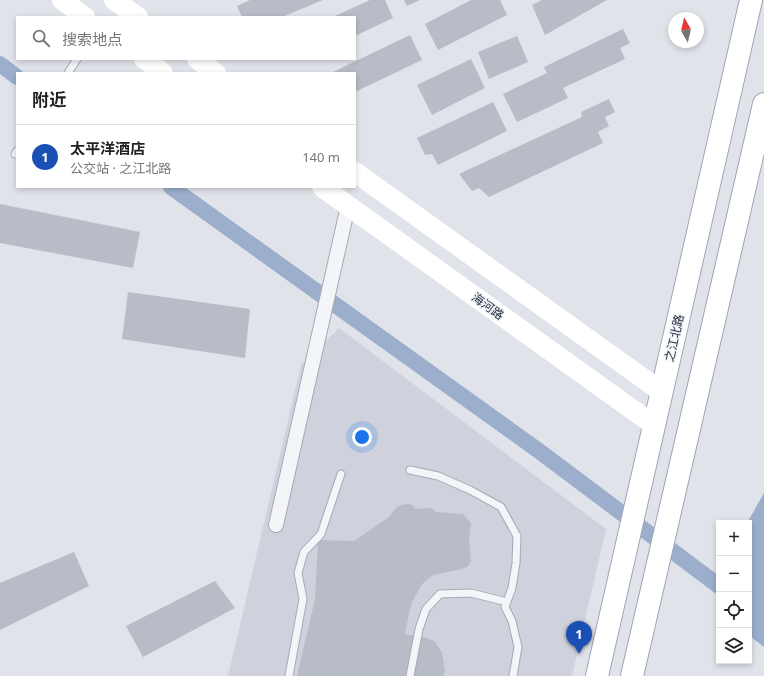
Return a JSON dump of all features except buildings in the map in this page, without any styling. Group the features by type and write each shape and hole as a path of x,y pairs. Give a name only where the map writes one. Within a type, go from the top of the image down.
{"main road":[{"name":"之江北路","path":"597,676 752,0"},
{"path":"632,676 764,104"}],"street":[{"path":"62,0 84,16"},
{"path":"114,0 137,16"},
{"path":"145,60 162,72"},
{"path":"198,60 215,72"},
{"path":"356,173 662,392"},
{"name":"海河路","path":"323,188 654,425"},
{"path":"276,525 348,206"}],"lane":[{"path":"69,72 76,60"},
{"path":"410,470 438,476 470,490 501,507 517,536 516,563 505,607 512,621 518,647 513,676"},
{"path":"289,676 303,599 298,573 304,552 322,534 341,474"},
{"path":"410,676 419,629 426,609 440,594 471,593 507,602"}],"shaded area":[{"path":"339,328 606,529 572,676 228,676 301,365"}],"water":[{"path":"764,493 764,647 752,638 752,520 749,520"}],"waterway":[{"path":"0,64 16,76"},
{"path":"172,188 539,451 716,584"}],"place":[{"name":"太平洋酒店","path":"579,654"}]}
